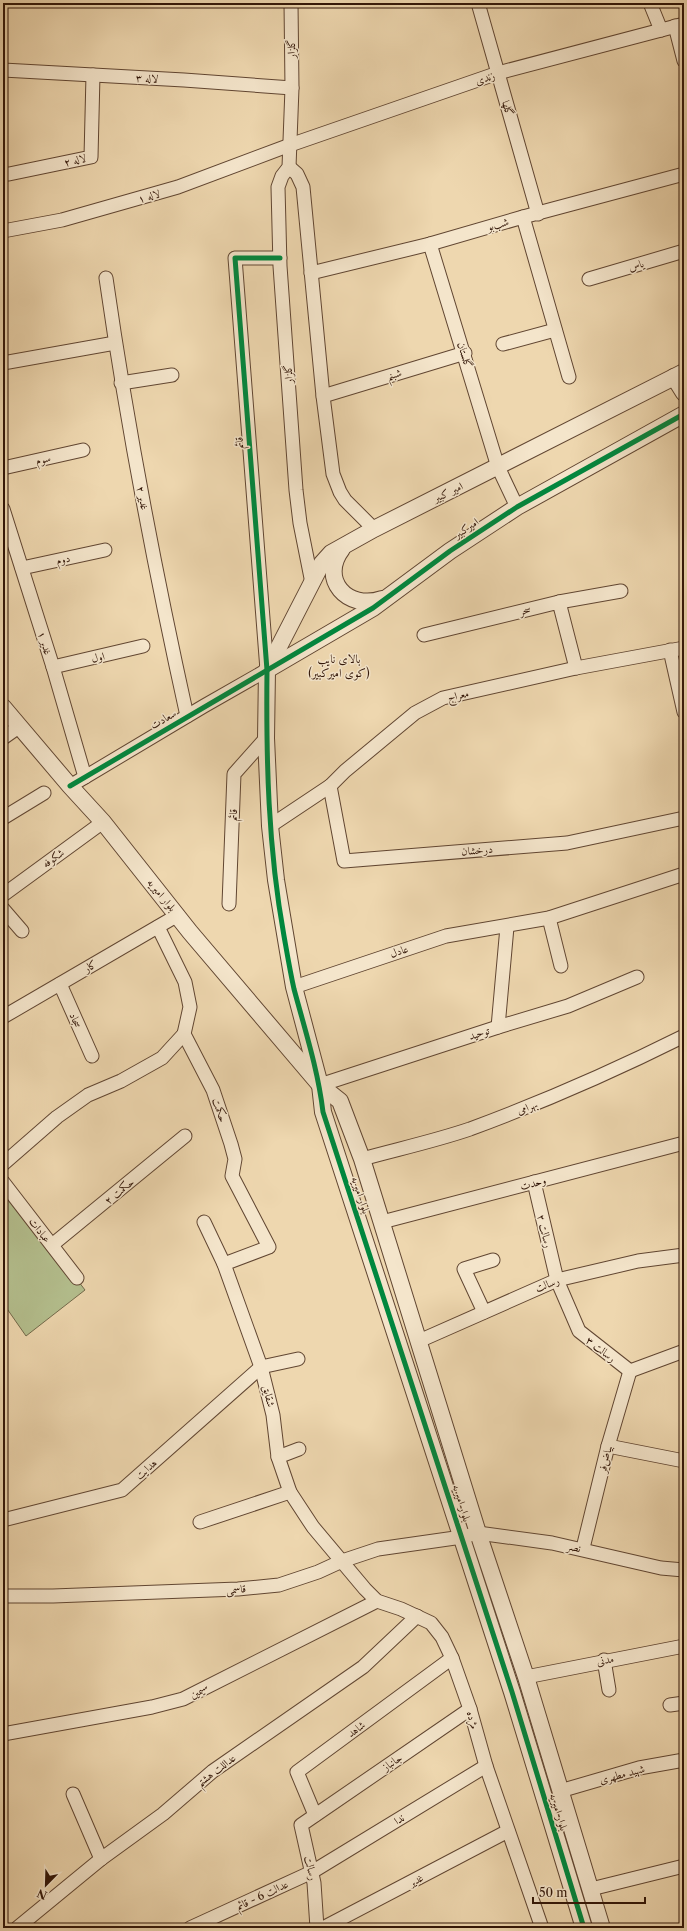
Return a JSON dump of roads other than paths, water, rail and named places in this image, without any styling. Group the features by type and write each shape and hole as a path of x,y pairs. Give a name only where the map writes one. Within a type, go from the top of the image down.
{"street":[{"name":"گلزار","path":"290,3 292,88 290,145 289,167 282,176 278,188 280,258 296,490 300,524 312,583"},
{"name":"گلها","path":"478,3 538,214"},
{"path":"650,3 661,30"},
{"name":"زندی","path":"290,145 340,129 498,73 680,25"},
{"path":"680,25 684,61"},
{"name":"لاله ۳","path":"3,70 292,88"},
{"name":"لاله ۲","path":"3,174 91,157 93,75"},
{"name":"لاله ۱","path":"3,231 62,220 178,187 290,145"},
{"path":"289,167 297,174 303,187 322,396 333,474 336,484 345,500 374,529"},
{"name":"شب‌بو","path":"311,273 430,244 523,217 684,174"},
{"path":"523,217 569,377"},
{"name":"گلستان","path":"430,244 498,467 517,507"},
{"name":"یاس","path":"589,279 684,251"},
{"name":"قائم","path":"267,670 235,258 280,258"},
{"name":"غدیر ۲","path":"106,278 121,383 167,624 187,716"},
{"path":"504,344 555,330"},
{"path":"3,363 115,343"},
{"name":"شبنم","path":"322,396 464,353"},
{"path":"121,383 172,375"},
{"path":"679,375 684,393"},
{"name":"امیر کبیر","path":"267,670 322,563 331,553 374,529 679,375"},
{"name":"امیرکبیر","path":"267,670 392,595 450,551 517,507 684,414"},
{"name":"سوم","path":"3,468 83,450"},
{"name":"غدیر ۱","path":"3,510 53,667 85,777"},
{"path":"344,546 336,556 333,569 335,582 342,593 353,600 366,602 392,595"},
{"name":"دوم","path":"22,568 105,550"},
{"name":"سحر","path":"424,634 559,602 621,591"},
{"path":"559,602 576,668"},
{"name":"اول","path":"53,667 143,646"},
{"name":"معراج","path":"270,826 330,786 345,771 415,713 443,698 576,668 684,648"},
{"path":"670,650 684,712"},
{"path":"267,670 266,738 270,826 276,880 294,988 320,1085"},
{"name":"سعادت","path":"70,786 267,670"},
{"name":"بلوار امیریه","path":"3,707 70,786 103,822 178,915 320,1085 340,1101 362,1159 382,1222 478,1533 526,1677 602,1928"},
{"path":"3,738 20,726"},
{"name":"قائم","path":"229,904 234,774 266,738"},
{"name":"درخشان","path":"330,786 344,861 567,843 684,818"},
{"path":"3,818 44,793"},
{"name":"شکوفه","path":"3,895 103,822"},
{"name":"عادل","path":"294,988 446,936 507,927 549,918 684,874"},
{"path":"3,909 22,931"},
{"name":"کار","path":"3,1017 178,915"},
{"path":"549,918 561,966"},
{"path":"3,1164 57,1117 88,1095 121,1081 162,1058 184,1034 190,1007 185,982 158,927"},
{"path":"498,1026 507,927"},
{"name":"توحید","path":"320,1085 498,1026 568,1006 638,977"},
{"name":"سجاد","path":"60,984 92,1056"},
{"name":"حکمت","path":"184,1034 213,1090 235,1159 232,1176 270,1247 224,1264"},
{"name":"بهرامی","path":"362,1159 468,1129 548,1099 620,1068 684,1036"},
{"name":"بلوار امیریه","path":"320,1085 323,1112 510,1684 584,1928"},
{"name":"حکمت ۲","path":"52,1246 185,1136"},
{"name":"وحدت","path":"382,1222 684,1143"},
{"name":"عبادات","path":"3,1182 77,1278"},
{"name":"رسالت ۲","path":"534,1182 557,1280"},
{"name":"شقایق","path":"204,1222 224,1264 261,1367 273,1415 278,1457 290,1492 313,1527 342,1561"},
{"name":"رسالت","path":"419,1341 557,1280 638,1261 684,1255"},
{"path":"484,1312 464,1269 493,1260"},
{"name":"رسالت ۳","path":"557,1280 579,1331 630,1371"},
{"path":"630,1371 684,1351"},
{"path":"261,1367 298,1359"},
{"name":"هدایت","path":"3,1520 122,1490 261,1367"},
{"name":"بیاض‌فر","path":"583,1548 608,1446 630,1371"},
{"path":"608,1446 684,1459"},
{"path":"278,1457 299,1449"},
{"path":"200,1522 290,1492"},
{"name":"نصر","path":"462,1538 478,1533 583,1548 632,1562 683,1567"},
{"name":"قاسمی","path":"3,1596 53,1596 238,1589 279,1585 378,1549 462,1538"},
{"name":"مژده","path":"342,1561 353,1576 377,1600 417,1616 435,1627 452,1658 470,1709 486,1766 542,1928"},
{"name":"سیمین","path":"4,1731 152,1707 184,1699 377,1600"},
{"name":"عداللت هشتم","path":"17,1928 101,1859 158,1818 213,1771 363,1667 417,1616"},
{"name":"مدنی","path":"526,1677 604,1660 684,1646"},
{"name":"شاهد","path":"315,1815 297,1772 452,1658"},
{"path":"604,1660 609,1690"},
{"path":"670,1705 684,1703"},
{"name":"جانباز","path":"315,1815 470,1709"},
{"name":"شهید مطهری","path":"560,1791 639,1768 684,1760"},
{"name":"ندا","path":"312,1872 486,1766"},
{"path":"73,1794 101,1859"},
{"name":"رسالت","path":"315,1815 301,1826 316,1892 317,1928"},
{"name":"غدیر","path":"323,1928 508,1831"},
{"path":"591,1889 684,1866"},
{"name":"عدالت 6 - قائم","path":"190,1928 312,1872"}],"district":[{"name":"بالای نایب (کوی امیرکبیر)","path":"339,666"}]}
